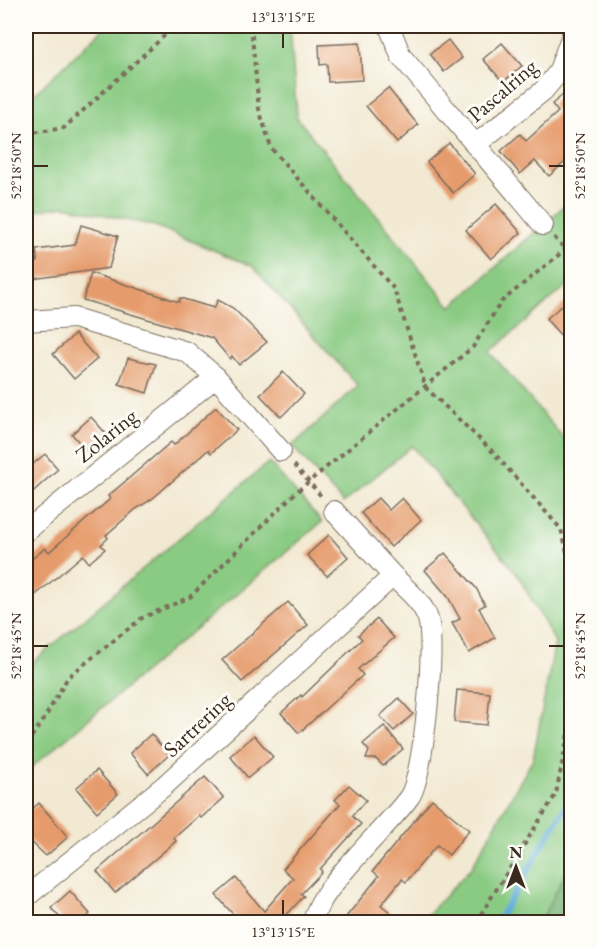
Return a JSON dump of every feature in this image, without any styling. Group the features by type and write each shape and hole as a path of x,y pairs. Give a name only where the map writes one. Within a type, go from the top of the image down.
{"street":[{"name":"Pascalring","path":"389,26 401,56 543,225"},
{"name":"Pascalring","path":"475,145 543,91 558,73 572,35"},
{"path":"26,321 74,318 187,352 216,376 281,450"},
{"name":"Zolaring","path":"26,531 216,376"},
{"path":"314,922 326,894 411,794 421,760 428,708 428,618 417,601 334,511"},
{"name":"Sartrering","path":"26,897 164,786 393,576"}],"path":[{"path":"26,134 64,128 175,26"},
{"path":"251,26 259,109 271,148 328,210 394,289 426,388 492,451 561,529 572,571"},
{"path":"26,744 43,721 68,677 142,618 190,597 268,517 308,481 426,388 473,347 501,302 572,244"},
{"path":"281,450 334,511"},
{"path":"476,922 556,794 572,714"}],"green space":[{"path":"106,26 290,26 297,118 451,307 571,200 571,282 490,352 571,447 571,863 540,922 421,922 471,868 533,759 555,642 517,574 412,446 343,503 292,446 358,386 252,266 155,226 65,206 26,212 26,102"},
{"path":"269,462 322,522 26,772 26,668"},
{"path":"571,863 571,922 540,922"}],"building":[{"path":"448,40 462,58 444,72 430,54"},
{"path":"360,43 362,80 328,82 327,64 320,65 319,45"},
{"path":"502,43 522,66 503,82 483,59"},
{"path":"572,87 572,156 549,176 535,161 520,174 501,151 520,134 526,141 558,112 552,104"},
{"path":"388,88 418,125 397,143 366,106"},
{"path":"449,143 475,174 453,193 427,162"},
{"path":"496,204 521,233 491,259 466,230"},
{"path":"81,225 118,236 109,268 26,280 26,264 38,262 36,250 75,245"},
{"path":"91,273 179,302 180,298 214,308 218,300 233,308 267,342 239,365 232,356 230,359 212,338 83,300"},
{"path":"572,297 572,348 546,319"},
{"path":"75,334 97,359 74,379 53,354"},
{"path":"128,358 156,364 147,393 119,384"},
{"path":"283,372 304,394 281,417 260,395"},
{"path":"216,407 237,430 211,453 208,450 106,535 108,538 101,545 105,549 89,563 83,555 26,603 26,564 45,548 49,552 110,499 108,496 171,442 174,445"},
{"path":"91,417 110,438 90,455 72,434"},
{"path":"45,454 58,469 26,498 26,470"},
{"path":"378,498 389,510 402,498 421,520 391,547 361,513"},
{"path":"329,535 348,557 327,576 307,555"},
{"path":"445,553 476,588 485,605 479,608 495,638 469,653 452,623 460,619 448,597 425,570"},
{"path":"288,602 308,625 242,682 222,660"},
{"path":"377,619 394,638 358,669 363,675 299,733 281,713 301,695 302,697 362,639 358,635"},
{"path":"457,690 490,693 487,725 454,722"},
{"path":"399,698 413,714 394,731 380,716"},
{"path":"384,726 403,749 383,766 376,759 366,759 369,751 363,744"},
{"path":"151,734 169,755 148,774 130,753"},
{"path":"254,735 273,757 248,778 230,756"},
{"path":"97,770 118,794 97,812 76,788"},
{"path":"205,777 224,798 201,818 199,816 174,838 176,841 115,893 97,871"},
{"path":"349,785 366,800 352,816 361,824 320,869 322,872 301,894 304,896 280,922 240,922 216,895 236,878 264,911 293,878 283,869 340,804 335,800"},
{"path":"432,799 469,830 449,855 437,845 406,882 402,879 381,905 390,912 382,922 342,922 379,876 373,871"},
{"path":"39,803 68,837 46,856 26,837 26,814"},
{"path":"70,891 90,914 81,922 64,922 51,908"}],"waterway":[{"path":"497,922 572,796"}]}
